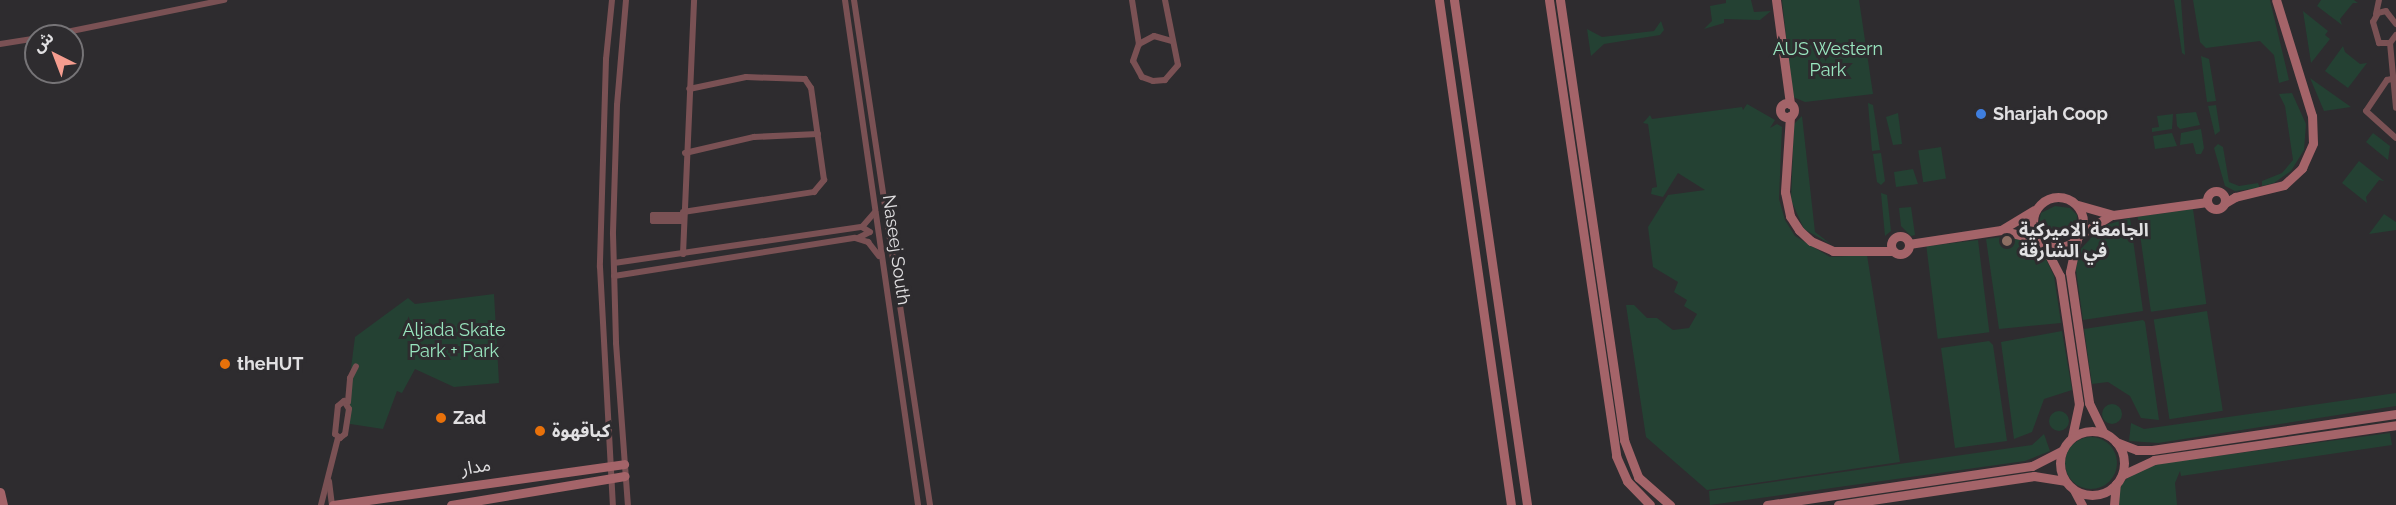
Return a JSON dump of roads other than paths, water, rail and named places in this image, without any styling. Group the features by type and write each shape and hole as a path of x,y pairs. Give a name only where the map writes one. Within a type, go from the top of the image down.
{"street":[{"path":"84,28 224,0"},
{"path":"612,0 606,59 600,267 613,505"},
{"path":"626,0 617,105 614,276 628,505"},
{"path":"683,254 685,153 694,0"},
{"name":"Naseej South","path":"845,0 918,505"},
{"path":"854,0 930,505"},
{"path":"1132,0 1139,44 1134,55 1135,67 1147,80 1159,81 1170,76 1178,65 1178,52 1171,41 1165,0"},
{"path":"1439,0 1511,505"},
{"path":"1454,0 1527,505"},
{"path":"1550,0 1616,456 1627,481 1650,505"},
{"path":"1560,0 1627,453 1646,488 1670,505"},
{"path":"1776,0 1787,101 1794,110 1787,119 1785,201 1799,230 1810,241 1833,251 1878,249 1892,246 1903,236 1909,244"},
{"path":"2207,202 2210,192 2224,199 2284,185 2302,168 2313,143 2312,116 2276,4 2285,0"},
{"path":"2381,0 2396,24"},
{"path":"2381,0 2376,15 2374,35 2386,44 2394,78 2396,108"},
{"path":"2376,15 2389,12"},
{"path":"2386,44 2396,35"},
{"path":"1139,44 1154,36 1171,41"},
{"path":"2,45 24,40"},
{"path":"683,216 817,191 824,180 810,86 800,77 742,78 689,89"},
{"path":"2394,78 2366,111 2396,138"},
{"path":"1568,126 1577,146 1582,147"},
{"path":"685,153 754,137 818,134"},
{"path":"1909,244 2001,230 2055,199 2113,215"},
{"path":"2001,230 2040,242 2063,245 2113,215 2207,202 2216,209 2224,199"},
{"path":"2076,204 2084,218 2070,272 2089,403 2103,432 2116,442 2137,450 2152,450 2396,414"},
{"path":"1767,505 2032,466 2062,451 2072,437 2079,404 2060,276 2031,228 2036,208"},
{"path":"862,227 875,212"},
{"path":"614,263 862,227 868,228 870,233 858,238 614,276"},
{"path":"858,238 872,245 881,258"},
{"path":"1892,246 1903,254 1909,244"},
{"path":"338,438 345,434 350,378 356,366"},
{"path":"333,505 329,481 338,438 338,406 342,401 348,402"},
{"path":"2079,404 2089,403"},
{"path":"2122,475 2154,460 2396,425"},
{"path":"2072,437 2089,431 2103,432"},
{"path":"2074,490 2096,495 2116,484 2122,475 2124,459 2116,442"},
{"path":"2062,451 2060,466 2065,481 2074,490 2082,505"},
{"name":"مدار","path":"333,505 624,464"},
{"name":"مدار","path":"451,505 625,476"},
{"path":"1838,505 2026,477 2065,481"},
{"path":"321,505 324,487 329,481"},
{"path":"2114,505 2116,484"},
{"path":"0,492 3,505"}],"place":[{"name":"Sharjah Coop","path":"1981,114"},
{"name":"الجامعة الاميركية في الشارقة","path":"2007,241"},
{"name":"theHUT","path":"225,364"},
{"name":"Zad","path":"441,418"},
{"name":"كباقهوة","path":"540,431"}],"park label":[{"name":"AUS Western Park","path":"1828,60"},
{"name":"Aljada Skate Park + Park","path":"454,341"}]}
